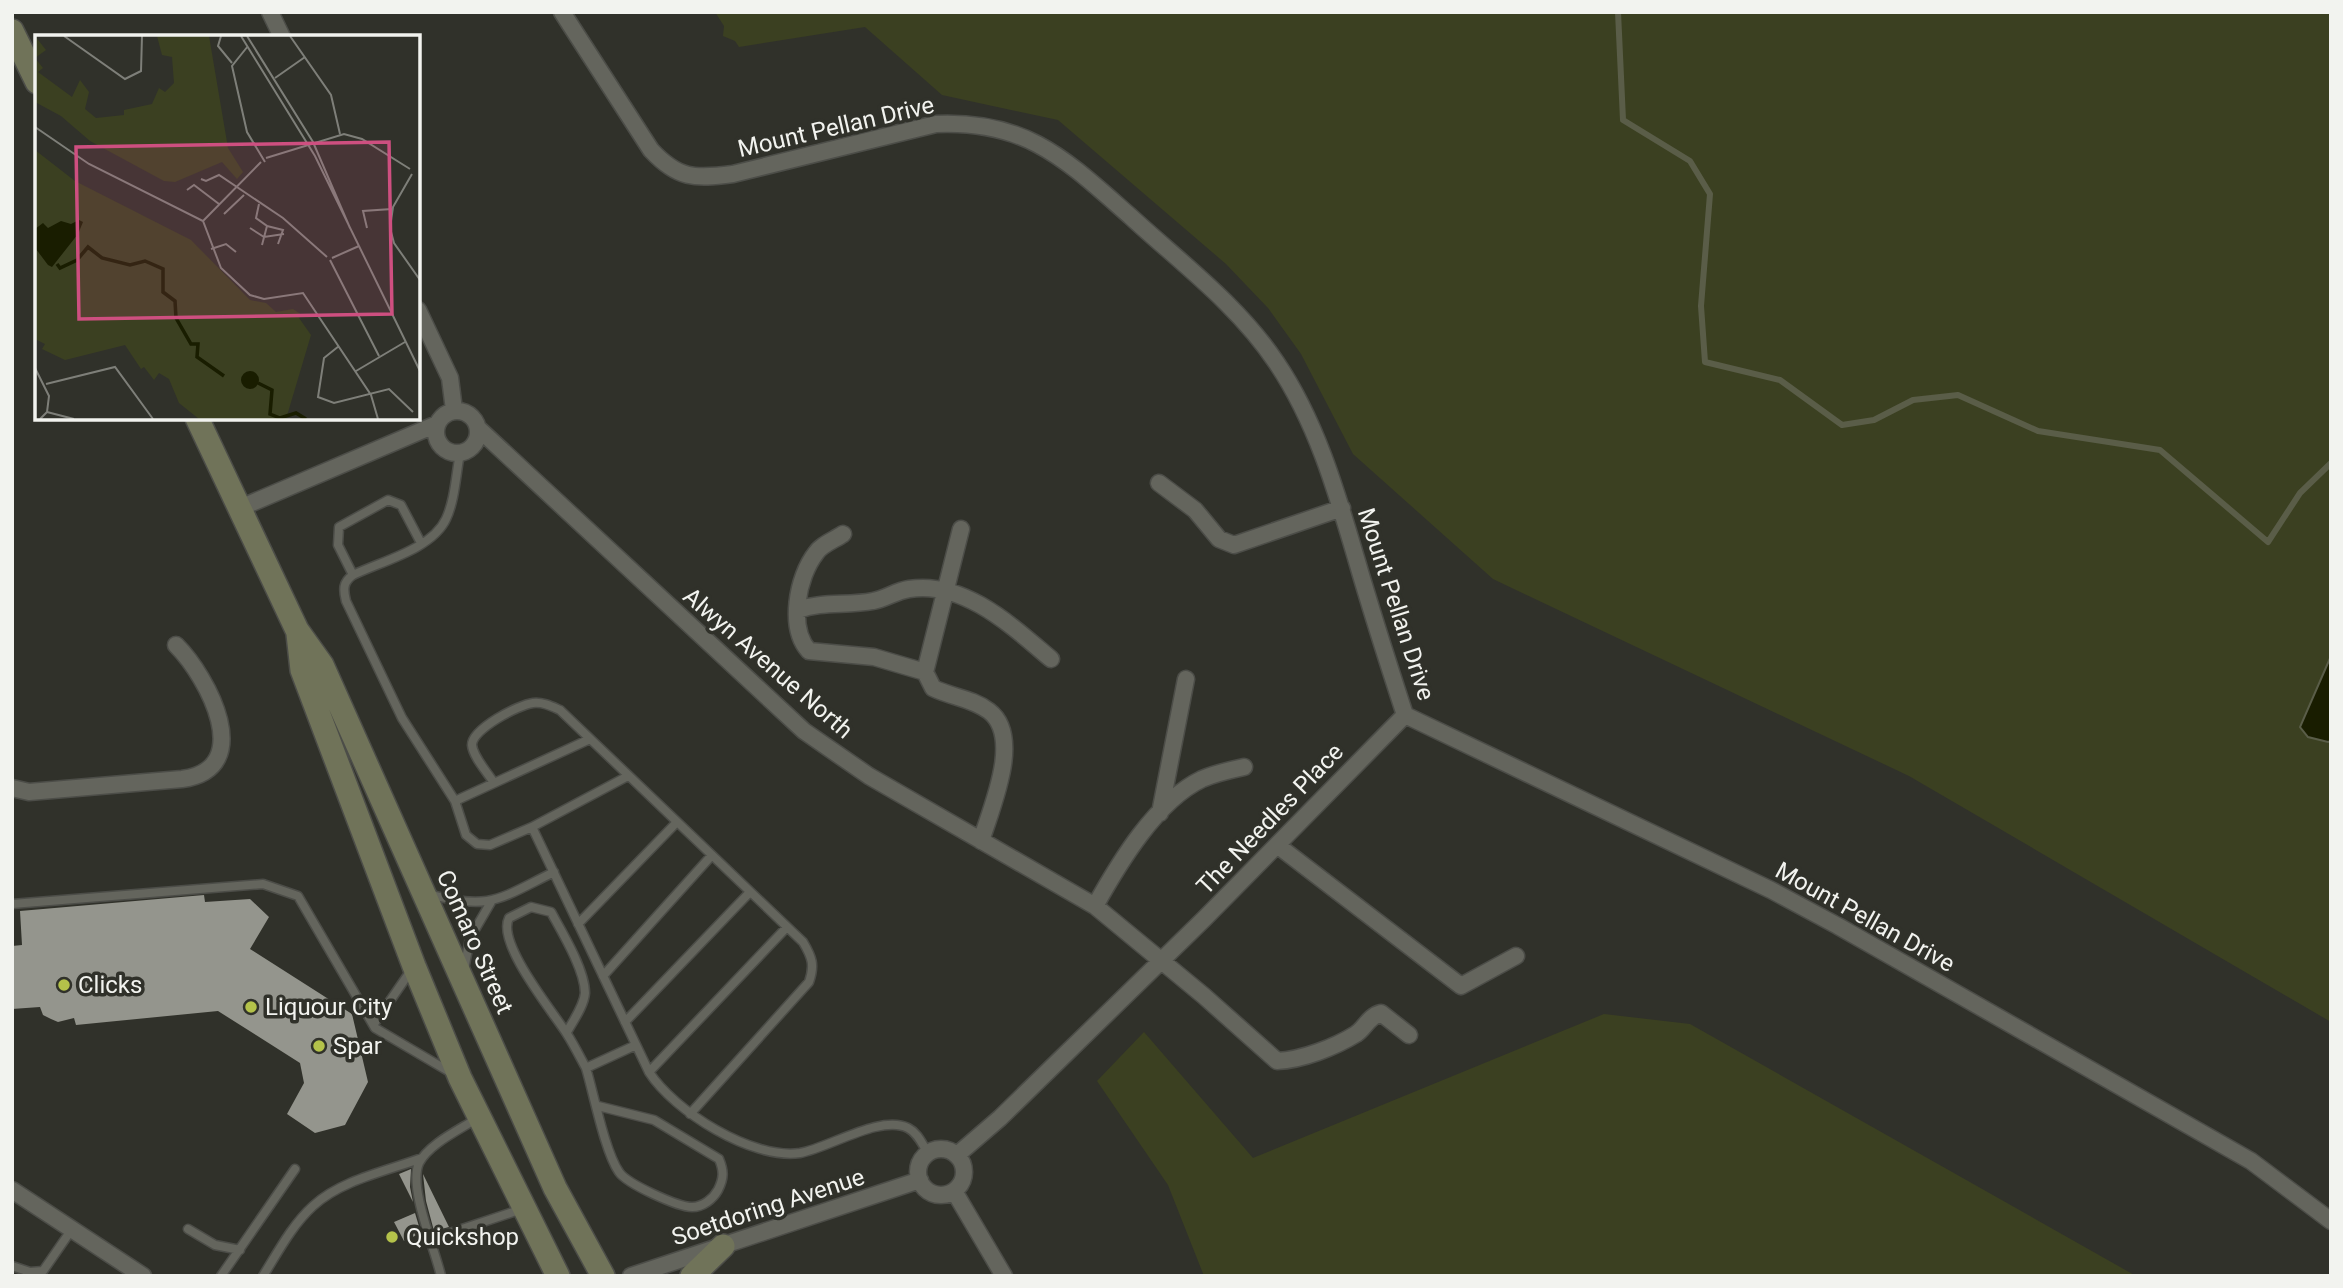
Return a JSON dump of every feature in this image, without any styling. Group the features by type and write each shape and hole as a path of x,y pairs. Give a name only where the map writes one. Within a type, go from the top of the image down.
{"street":[{"path":"270,12 281,35"},
{"name":"Mount Pellan Drive","path":"562,12 651,150 664,164 685,175 706,178 733,174 936,124 967,123 1005,129 1060,158 1241,318 1276,360 1304,410 1342,508 1405,715 1816,914 2251,1161 2331,1221"},
{"path":"12,31 35,78"},
{"path":"420,314 450,378 454,410"},
{"path":"240,508 437,424 444,415 454,410 465,412 474,419 479,429 477,440 470,449 460,453 449,452 440,445 436,434 437,424"},
{"name":"Comaro Street","path":"198,420 297,631 322,665 378,794 463,976 555,1188 603,1276"},
{"name":"Alwyn Avenue North","path":"479,429 803,731 869,776 1095,906 1164,958 1277,1061 1330,1046 1358,1033 1375,1014 1381,1013 1409,1035"},
{"path":"1159,483 1195,510 1219,539 1234,545 1342,508"},
{"path":"961,529 925,672 933,688 970,700 989,711 1002,731 1004,759 981,841"},
{"path":"843,534 816,551 805,572 797,610 800,642 809,651 874,656 925,672"},
{"path":"797,610 824,604 875,601 907,589 946,592 976,603 1009,624 1051,659"},
{"name":"Comaro Street","path":"297,631 302,670 414,966 460,1078 558,1276"},
{"path":"12,788 29,792 182,779 200,775 214,765 223,746 219,724 200,674 176,645"},
{"path":"1160,813 1186,679"},
{"name":"The Needles Place","path":"1164,958 1405,715"},
{"path":"1095,906 1124,856 1176,797 1202,779 1244,767"},
{"path":"1277,845 1461,986 1516,956"},
{"path":"957,1155 1000,1118 1164,958"},
{"path":"954,1191 934,1194 920,1181 921,1161 928,1153 937,1149 957,1155"},
{"path":"954,1191 964,1174 957,1155"},
{"name":"Soetdoring Avenue","path":"631,1276 920,1181"},
{"path":"12,1190 143,1276"},
{"path":"954,1191 1004,1276"},
{"path":"692,1276 723,1246"}],"lane":[{"path":"460,453 448,516 440,529 421,543 346,580 346,601 402,718 455,801 466,835 477,844 490,845 532,827 628,776"},
{"path":"353,575 338,545 339,527 388,500 401,505 421,543"},
{"path":"494,783 472,749 472,741 478,732 519,705 548,705 559,710 787,927 812,957 814,969 809,982 690,1114"},
{"path":"455,801 590,739"},
{"path":"578,924 677,822"},
{"path":"532,827 649,1072 660,1089 690,1114 756,1149 776,1153 800,1153 883,1125 900,1125 916,1134 928,1153"},
{"path":"603,976 712,855"},
{"path":"426,893 454,901 491,902 554,872"},
{"path":"12,904 263,884 286,890 298,896 375,1026 460,1078"},
{"path":"625,1022 750,892"},
{"path":"463,976 470,938 491,902"},
{"path":"567,1032 583,1002 583,984 569,947 551,912 531,906 509,918 506,933 544,1004 567,1032 586,1068 613,1158 619,1172 627,1180 682,1206 695,1208 715,1196 723,1180 719,1159 654,1120 598,1106"},
{"path":"649,1072 787,927"},
{"path":"375,1026 414,966"},
{"path":"586,1068 636,1045"},
{"path":"262,1276 296,1224 315,1204 346,1186 422,1158 479,1118"},
{"path":"422,1158 416,1175 417,1190 441,1276"},
{"path":"221,1276 295,1169"},
{"path":"432,1239 523,1208"},
{"path":"12,1266 30,1272 43,1271 72,1229"},
{"path":"188,1229 215,1245 240,1250"}],"shaded area":[{"path":"715,12 2331,12 2331,1022 1909,776 1493,579 1353,454 1301,354 1268,308 1226,264 1058,120 942,95 865,27 739,47 735,41 723,36 724,26"},
{"path":"2331,656 2331,741 2328,742 2308,737 2300,727"},
{"path":"1604,1014 1690,1024 2136,1276 1204,1276 1168,1185 1097,1081 1144,1032 1253,1158"}],"building":[{"path":"204,895 205,902 250,899 269,917 250,949 352,1014 368,1082 345,1125 315,1133 287,1114 304,1083 300,1063 218,1011 76,1025 74,1018 58,1022 43,1015 40,1007 12,1009 12,946 22,945 20,911"},
{"path":"411,1169 410,1187 413,1202 399,1174"},
{"path":"423,1174 449,1227 434,1231 426,1201"},
{"path":"415,1213 421,1233 404,1241 394,1222"}],"waterway":[{"path":"1618,12 1623,120 1690,161 1710,194 1701,306 1705,362 1780,380 1842,425 1874,420 1913,400 1958,395 2038,431 2160,450 2268,542 2300,493 2331,463"}],"place":[{"name":"Clicks","path":"64,985"},
{"name":"Liquour City","path":"251,1007"},
{"name":"Spar","path":"319,1046"},
{"name":"Quickshop","path":"392,1237"}]}
